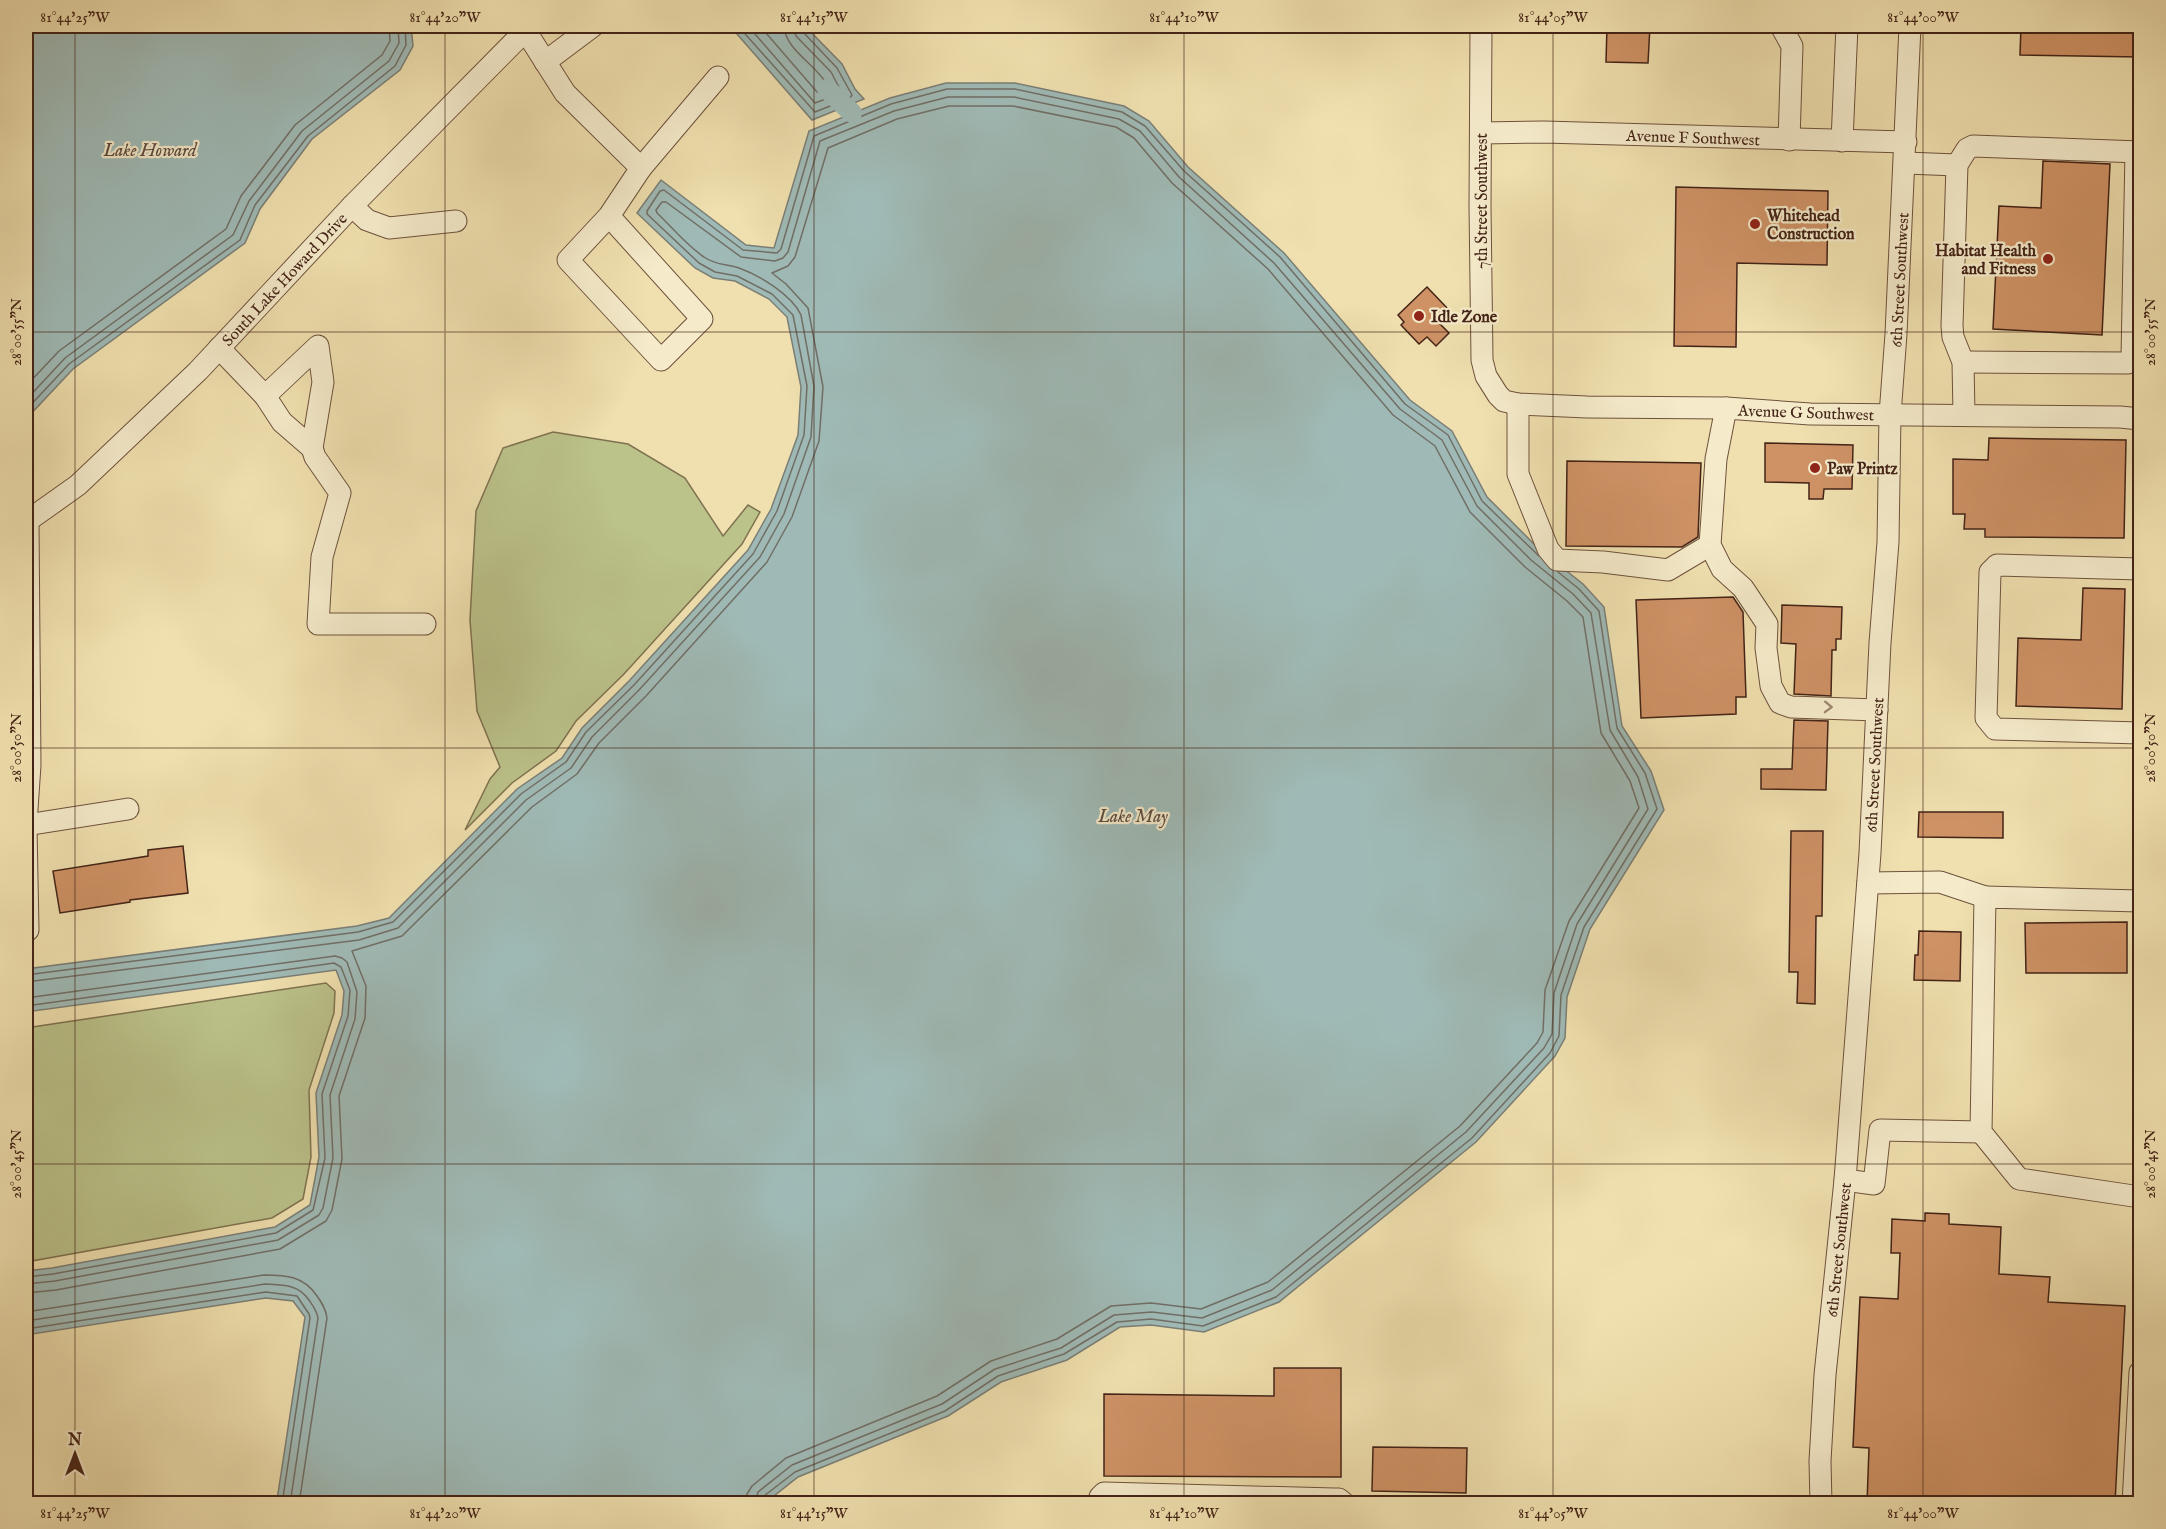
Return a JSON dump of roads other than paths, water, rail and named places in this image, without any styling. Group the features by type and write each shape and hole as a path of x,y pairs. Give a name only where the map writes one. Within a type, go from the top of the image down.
{"street":[{"path":"545,62 592,26"},
{"name":"7th Street Southwest","path":"1481,26 1481,346 1486,376 1498,395 1504,400 1518,404"},
{"path":"1781,26 1792,46 1789,140"},
{"path":"1842,141 1847,26"},
{"name":"6th Street Southwest","path":"1821,1503 1820,1461 1825,1375 1845,1180 1868,883 1888,542 1890,415 1905,163 1910,26"},
{"path":"528,28 545,62 565,93 641,168"},
{"name":"South Lake Howard Drive","path":"27,521 85,478 198,371 352,206 528,28"},
{"path":"609,216 702,319 661,360 568,260 609,216 641,168 717,77"},
{"name":"Avenue F Southwest","path":"1481,133 1544,132 1906,142"},
{"path":"1963,362 2128,363 2132,358 2138,292 2138,151 1973,146 1967,149 1957,165 1952,326 1953,337 1963,362 1964,414"},
{"path":"1905,163 1957,165"},
{"path":"352,206 367,220 389,228 456,221"},
{"path":"265,396 318,346 323,382 312,448 315,457 340,493 322,557 318,624 425,624"},
{"path":"219,348 265,396 282,422 312,448"},
{"path":"1518,404 1518,474 1548,549 1557,560 1603,562 1668,570 1710,545"},
{"name":"Avenue G Southwest","path":"1518,404 1726,408 1810,414 1964,414 2140,419"},
{"path":"1726,408 1716,459 1710,545 1722,569 1743,588 1767,624 1766,648 1771,686 1780,703 1791,707 1877,710"},
{"path":"27,521 30,765 26,825 28,930"},
{"path":"2140,568 1997,565 1990,572 1986,718 1995,729 2140,733"},
{"path":"26,825 128,809"},
{"path":"1868,883 1940,882 1985,897 2140,901"},
{"path":"1985,897 1981,1132 2019,1179 2140,1197"},
{"path":"1845,1180 1874,1184 1880,1130 1981,1132"},
{"path":"2133,1503 2140,1372"},
{"path":"1100,1503 1100,1497 1107,1493 1339,1499 1345,1503"}],"water":[{"name":"Lake Howard","path":"26,26 411,26 413,46 400,70 312,139 260,209 245,243 73,369 26,419"},
{"path":"730,26 805,26 842,64 855,89 864,99 812,120"},
{"name":"Lake May","path":"946,83 1015,83 1124,106 1149,121 1188,167 1284,253 1410,400 1452,431 1487,497 1540,550 1583,584 1604,607 1622,726 1651,771 1664,810 1590,929 1567,997 1565,1038 1555,1056 1476,1142 1279,1302 1204,1332 1151,1325 1120,1327 1067,1360 1001,1382 948,1416 798,1477 765,1503 274,1503 277,1500 305,1317 293,1301 266,1298 26,1335 26,1271 275,1227 310,1205 319,1157 316,1093 342,1015 344,991 336,970 26,1012 26,969 357,926 389,918 517,789 562,758 582,728 629,681 748,550 771,509 798,435 801,387 787,317 769,299 735,281 713,278 695,268 637,213 661,180 746,245 774,248 809,131 890,98"}],"waterway":[{"path":"827,89 852,113"}],"place":[{"name":"Whitehead Construction","path":"1755,224"},
{"name":"Habitat Health and Fitness","path":"2048,259"},
{"name":"Idle Zone","path":"1419,316"},
{"name":"Paw Printz","path":"1815,468"}]}
